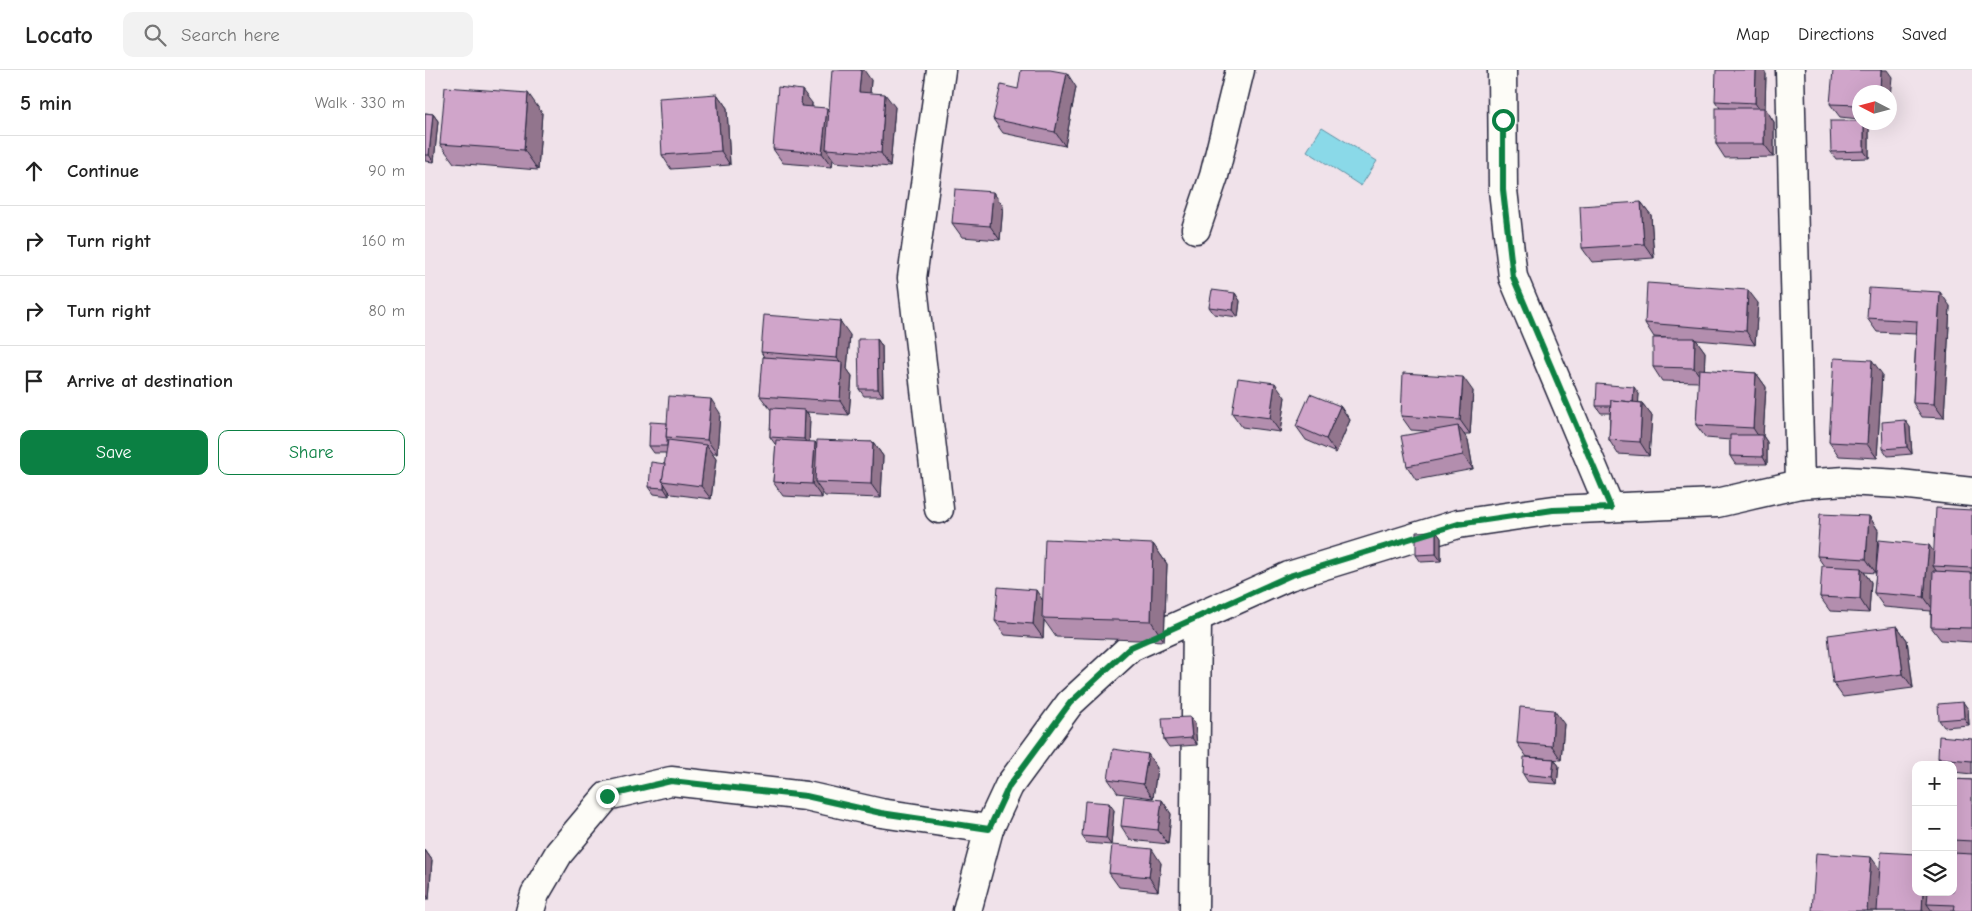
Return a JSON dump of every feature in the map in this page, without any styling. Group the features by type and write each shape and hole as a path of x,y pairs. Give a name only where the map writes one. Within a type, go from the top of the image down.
{"street":[{"path":"939,509 912,278 941,70"},
{"path":"1503,70 1503,190 1513,277 1611,508"},
{"path":"1791,70 1800,484"},
{"path":"1196,228 1214,176 1236,71"},
{"path":"967,911 989,829 1009,786 1070,703 1131,647 1289,576 1458,524 1553,510 1717,503 1800,484 1845,481 1900,484 1972,492"},
{"path":"1193,911 1197,618"},
{"path":"530,911 535,894 559,852 607,796 671,781 806,796 881,813 989,829"}],"water":[{"path":"1322,127 1377,161 1361,186 1307,151"}],"building":[{"path":"832,70 861,70 859,92 885,94 881,153 826,149"},
{"path":"1021,70 1050,70 1067,73 1055,132 993,119 1001,85 1018,89"},
{"path":"1716,70 1756,70 1755,103 1715,101"},
{"path":"1833,70 1881,70 1880,85 1852,85 1852,105 1830,104"},
{"path":"445,87 528,93 524,150 440,144"},
{"path":"778,87 802,90 801,106 827,108 822,153 773,149"},
{"path":"717,94 721,151 662,155 659,98"},
{"path":"1716,108 1764,108 1764,144 1716,144"},
{"path":"425,113 433,114 429,155 425,155"},
{"path":"1830,121 1852,121 1852,130 1864,130 1864,151 1831,152"},
{"path":"955,189 993,192 990,226 952,223"},
{"path":"1641,202 1644,244 1582,248 1580,206"},
{"path":"1647,283 1748,290 1746,331 1645,323"},
{"path":"1869,288 1940,292 1934,404 1913,403 1917,321 1867,318"},
{"path":"1212,290 1235,293 1233,310 1209,307"},
{"path":"764,315 840,321 837,358 761,352"},
{"path":"1653,338 1695,338 1694,368 1653,367"},
{"path":"858,339 877,339 878,389 859,389"},
{"path":"763,357 842,362 840,401 760,396"},
{"path":"1834,358 1872,360 1867,444 1829,442"},
{"path":"1699,369 1756,373 1753,428 1696,425"},
{"path":"1403,373 1463,377 1460,420 1401,416"},
{"path":"1238,378 1275,383 1270,418 1232,413"},
{"path":"1597,384 1634,387 1633,402 1611,400 1611,406 1596,406"},
{"path":"1310,394 1340,406 1326,439 1296,426"},
{"path":"669,396 711,399 707,440 666,437"},
{"path":"1611,400 1642,403 1640,442 1609,440"},
{"path":"771,408 805,410 804,439 770,437"},
{"path":"1905,420 1907,447 1883,449 1882,422"},
{"path":"650,422 667,423 667,446 649,446"},
{"path":"1458,426 1463,455 1407,466 1401,436"},
{"path":"1730,435 1762,435 1763,457 1730,456"},
{"path":"668,440 706,445 701,486 662,481"},
{"path":"776,440 815,442 812,484 773,482"},
{"path":"817,440 873,442 871,484 815,482"},
{"path":"651,462 665,464 662,481 664,488 649,487"},
{"path":"1936,508 1972,510 1972,568 1933,566"},
{"path":"1820,514 1869,516 1866,559 1817,556"},
{"path":"1436,531 1436,554 1416,555 1416,532"},
{"path":"1045,539 1153,544 1151,621 1042,618"},
{"path":"1879,540 1929,545 1924,597 1874,593"},
{"path":"1822,566 1861,568 1860,599 1820,597"},
{"path":"1933,571 1972,573 1972,628 1931,627"},
{"path":"998,587 1036,590 1033,624 995,621"},
{"path":"1897,626 1903,674 1833,683 1828,635"},
{"path":"1963,702 1964,718 1939,720 1938,704"},
{"path":"1520,707 1554,710 1552,746 1517,743"},
{"path":"1190,717 1192,738 1164,740 1162,718"},
{"path":"1939,736 1972,739 1972,761 1938,758"},
{"path":"1113,749 1148,754 1143,784 1108,779"},
{"path":"1524,757 1554,759 1552,777 1523,774"},
{"path":"1957,779 1972,780 1972,841 1957,840"},
{"path":"1124,796 1162,800 1158,830 1121,826"},
{"path":"1085,801 1109,803 1106,838 1082,836"},
{"path":"1112,845 1152,849 1149,877 1109,873"},
{"path":"1881,852 1912,854 1912,896 1923,896 1922,911 1877,911"},
{"path":"1816,853 1871,857 1867,911 1812,911"},
{"path":"1957,853 1972,854 1972,911 1954,911 1955,905 1927,904 1928,896 1957,896"}],"route":[{"path":"607,796 671,781 806,796 881,813 989,829 1009,786 1070,703 1131,647 1289,576 1458,524 1553,510 1611,508 1513,277 1503,190 1503,120"}]}
